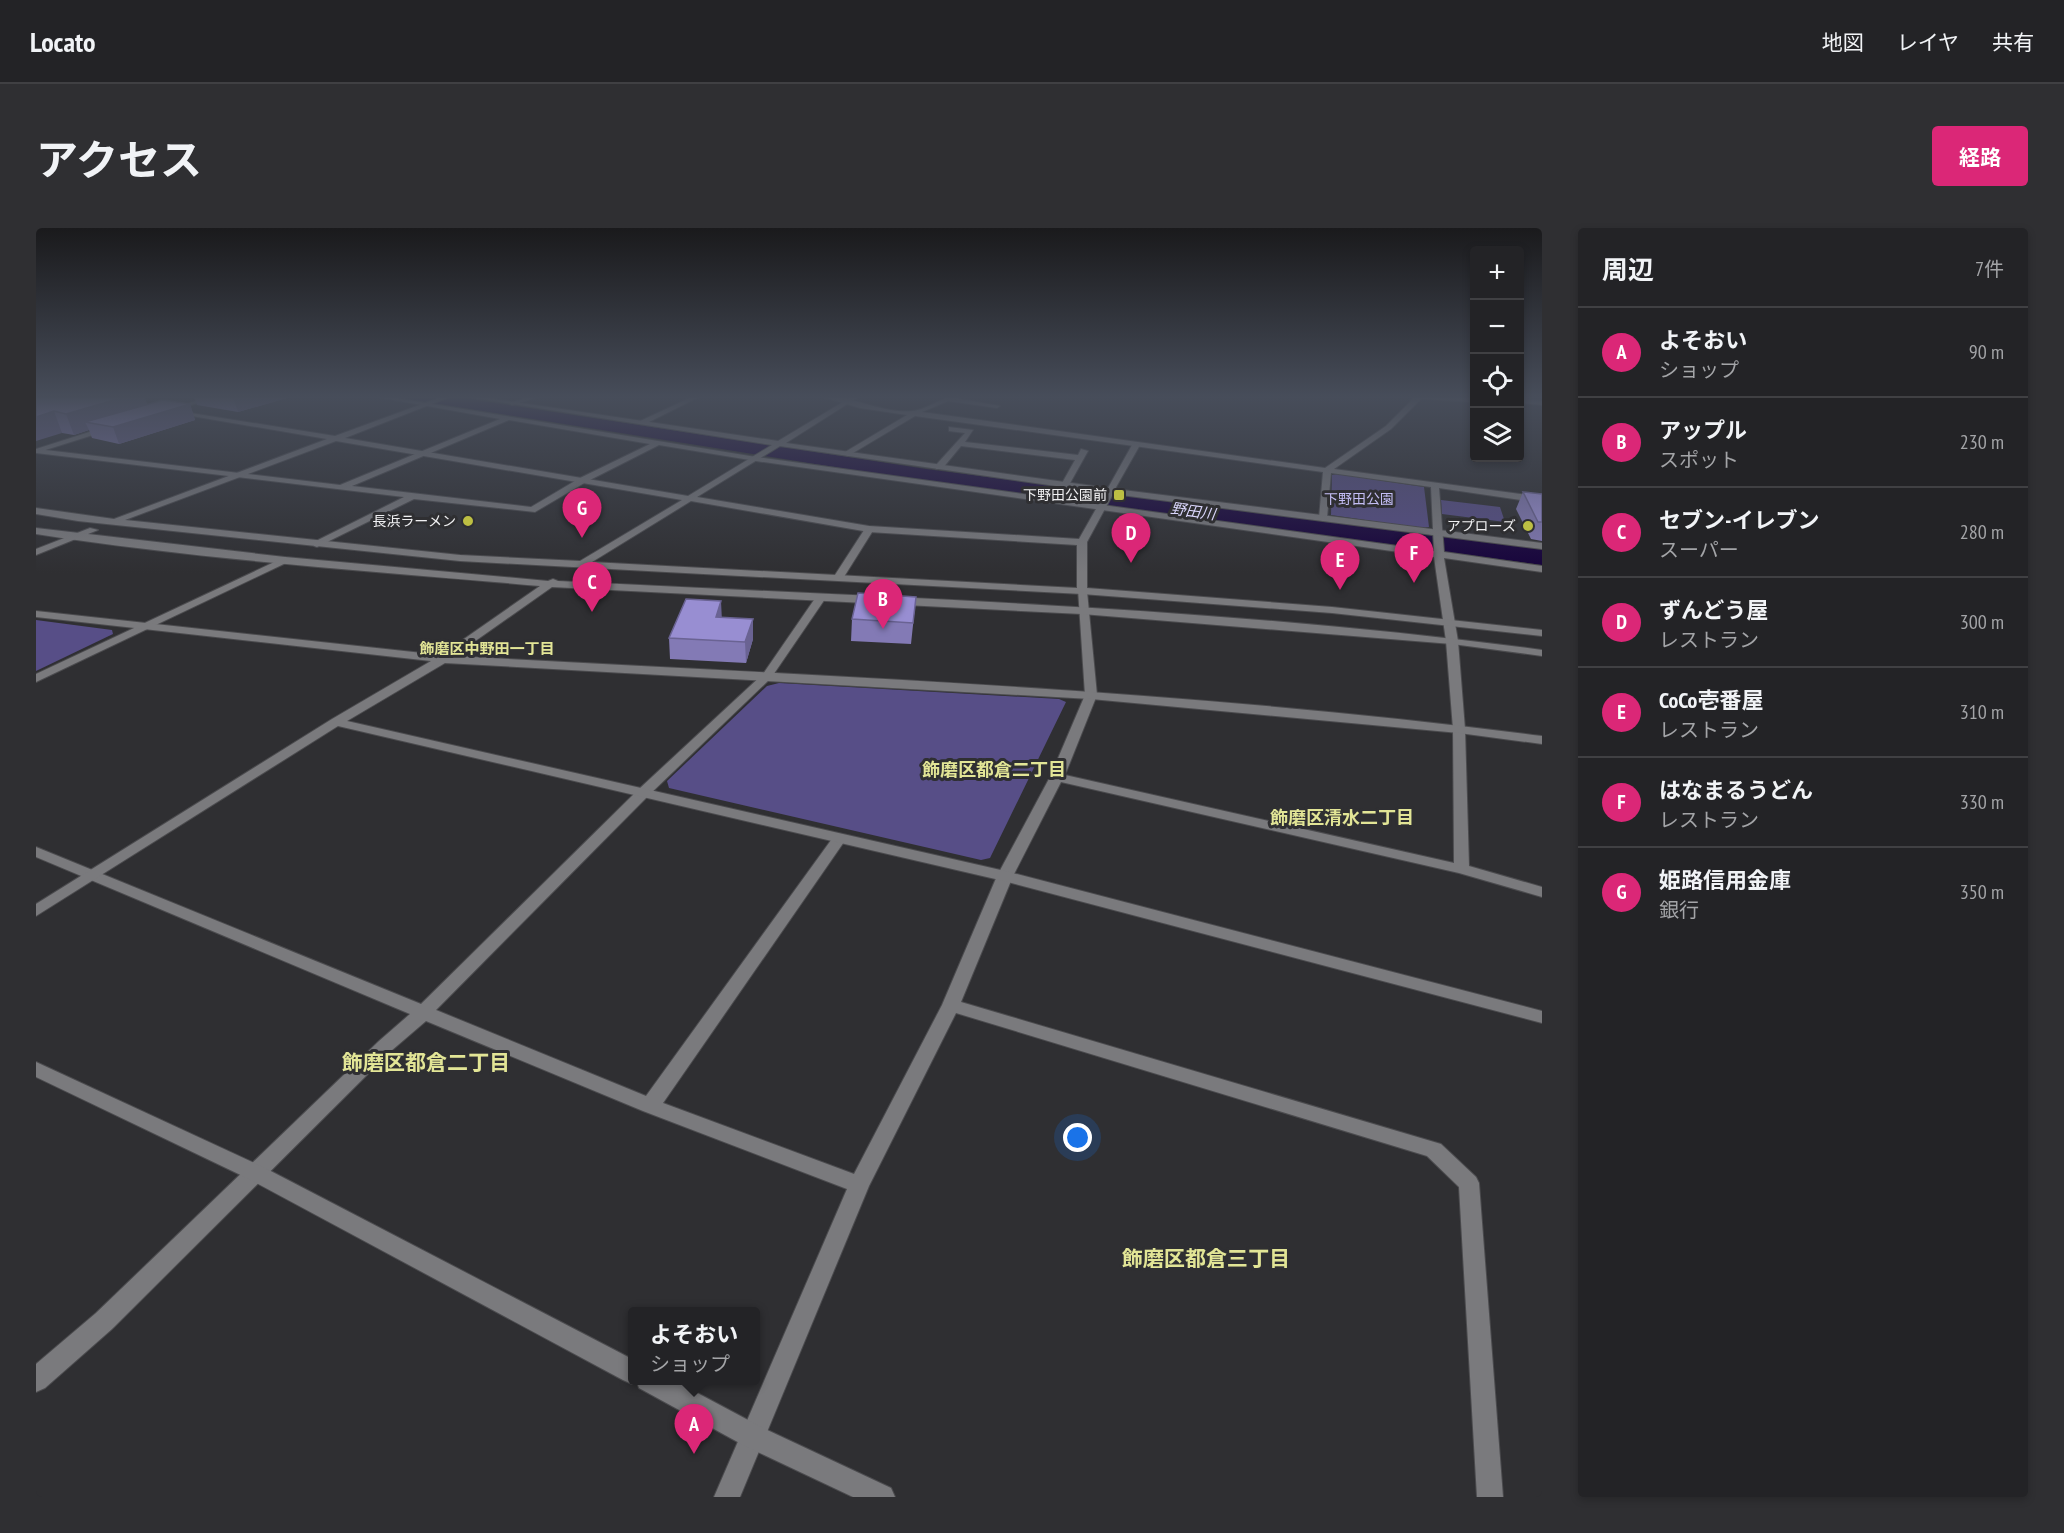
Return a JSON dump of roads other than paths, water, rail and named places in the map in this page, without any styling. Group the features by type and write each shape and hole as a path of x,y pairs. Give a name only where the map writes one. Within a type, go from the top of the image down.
{"street":[{"path":"71,455 532,510 583,480 633,455"},
{"path":"36,552 290,455"},
{"path":"340,489 421,455"},
{"path":"439,455 869,529 1082,542"},
{"path":"733,455 1542,569"},
{"path":"36,911 336,722 443,659 549,584 762,455"},
{"path":"857,455 1108,491 1542,546"},
{"path":"939,467 950,455"},
{"path":"1056,455 1080,458"},
{"path":"1065,485 1081,455"},
{"path":"727,1497 859,1185 951,1005 1005,876 1057,777 1091,695 1082,611 1082,542 1108,491 1130,455"},
{"path":"1214,455 1542,500"},
{"path":"1327,470 1349,455"},
{"path":"1323,518 1327,470"},
{"path":"1435,485 1439,555 1452,641 1459,729 1462,869"},
{"path":"317,544 411,497"},
{"path":"36,511 115,522 459,558 1082,591 1332,610 1542,633"},
{"path":"838,578 869,529"},
{"path":"36,531 285,560 549,584 1082,611 1452,641 1542,653"},
{"path":"36,678 285,560"},
{"path":"36,1380 104,1321 385,1046 423,1013 644,792 767,676 820,599"},
{"path":"36,614 443,659 1091,695 1459,729 1542,740"},
{"path":"336,722 1005,876 1542,1017"},
{"path":"1057,777 1462,869 1542,892"},
{"path":"650,1106 838,839"},
{"path":"36,852 650,1106 859,1185"},
{"path":"951,1005 1434,1150 1470,1183 1490,1497"},
{"path":"36,1069 256,1173 628,1369"},
{"path":"657,1385 754,1437 882,1497"}],"water":[{"name":"野田川","path":"761,455 836,455 926,469 1542,549 1542,565 916,480"}],"place":[{"name":"下野田公園前","path":"1119,495"},
{"name":"長浜ラーメン","path":"468,521"},
{"name":"アプローズ","path":"1528,526"},
{"name":"姫路信用金庫","path":"582,538"},
{"name":"ずんどう屋","path":"1131,563"},
{"name":"はなまるうどん","path":"1414,583"},
{"name":"CoCo壱番屋","path":"1340,590"},
{"name":"セブン-イレブン","path":"592,612"},
{"name":"アップル","path":"883,629"},
{"name":"よそおい","path":"694,1454"}],"district":[{"name":"飾磨区中野田一丁目","path":"487,648"},
{"name":"飾磨区都倉二丁目","path":"994,769"},
{"name":"飾磨区清水二丁目","path":"1342,817"},
{"name":"飾磨区都倉二丁目","path":"426,1062"},
{"name":"飾磨区都倉三丁目","path":"1206,1258"}],"park label":[{"name":"下野田公園","path":"1359,499"}]}
